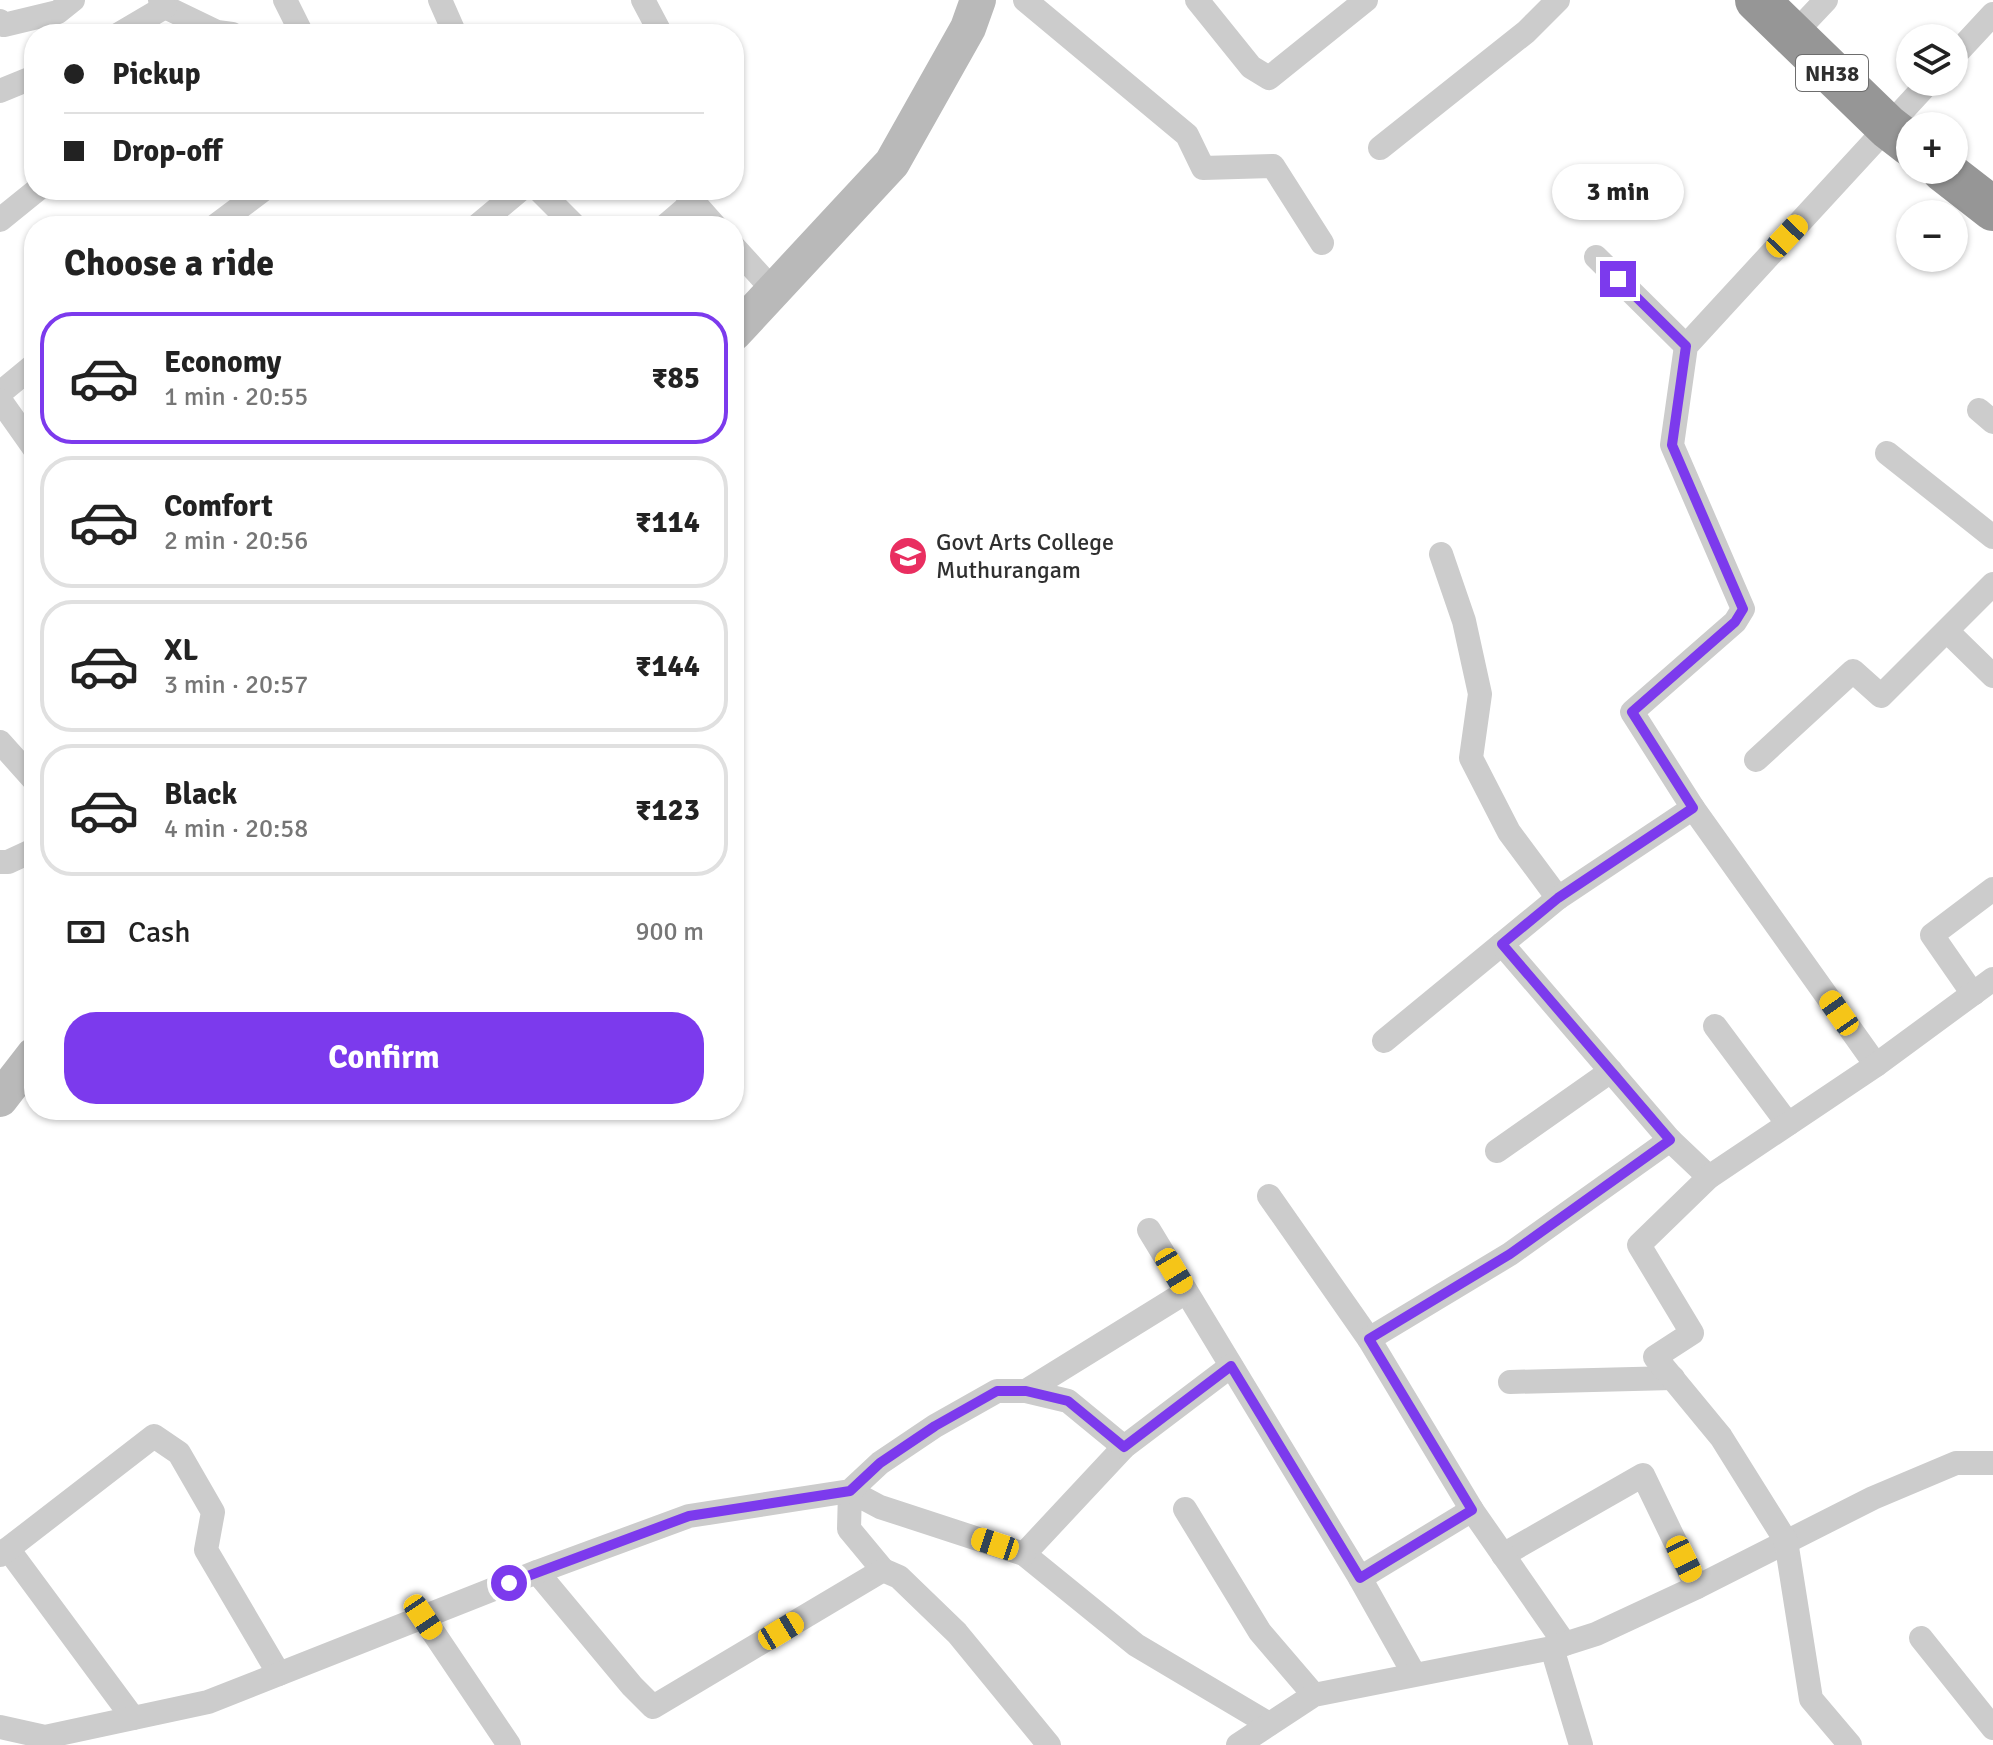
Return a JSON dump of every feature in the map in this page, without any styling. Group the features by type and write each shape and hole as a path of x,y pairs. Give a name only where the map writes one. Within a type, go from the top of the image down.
{"highway":[{"name":"NH38","path":"1757,0 1896,132"},
{"path":"1961,184 1993,209"}],"street":[{"path":"0,21 4,25 58,12 73,0"},
{"path":"285,0 297,24"},
{"path":"440,0 451,24"},
{"path":"643,0 656,24"},
{"path":"744,322 892,163 968,28 978,0"},
{"path":"1025,0 1187,135 1203,168 1273,166 1322,243"},
{"path":"1197,0 1251,67 1269,78 1366,0"},
{"path":"1380,148 1526,32 1558,0"},
{"path":"1793,35 1826,0"},
{"path":"133,24 162,3 203,24"},
{"path":"1968,41 1993,14"},
{"path":"0,91 24,81"},
{"path":"1876,1065 1693,808 1632,712 1735,622 1743,609 1672,445 1686,346 1896,138"},
{"path":"0,220 25,200"},
{"path":"228,216 250,200"},
{"path":"489,216 508,200"},
{"path":"549,200 565,216"},
{"path":"673,216 685,200"},
{"path":"692,200 706,216"},
{"path":"1596,257 1686,346"},
{"path":"744,258 774,291"},
{"path":"0,393 24,373"},
{"path":"0,400 24,434"},
{"path":"1887,453 1993,537"},
{"path":"1441,554 1464,621 1480,694 1471,758 1509,832 1558,898"},
{"path":"1756,760 1853,671 1881,696 1993,584"},
{"path":"1947,631 1989,666"},
{"path":"0,742 24,769"},
{"path":"1384,1041 1558,898 1693,808"},
{"path":"0,862 24,855"},
{"path":"1973,994 1932,935 1993,889"},
{"path":"1502,944 1670,1140 1709,1177"},
{"path":"1850,1745 1811,1699 1786,1541 1721,1437 1655,1357 1692,1333 1639,1245 1709,1177 1876,1065 1993,979"},
{"path":"1715,1026 1788,1124"},
{"path":"0,1099 24,1068"},
{"path":"1497,1151 1611,1071"},
{"path":"1369,1339 1510,1254 1670,1140"},
{"path":"1269,1196 1369,1339 1558,1646 1581,1745"},
{"path":"1149,1230 1360,1578 1414,1674"},
{"path":"1026,1391 1186,1292"},
{"path":"1024,1554 1124,1447 1231,1366"},
{"path":"1510,1382 1673,1378"},
{"path":"0,1727 45,1737 208,1702 537,1572 689,1516 850,1491 891,1456 997,1391 1026,1391 1068,1401 1124,1447"},
{"path":"133,1718 4,1552 154,1436 179,1453 213,1512 206,1550 279,1674"},
{"path":"1238,1745 1314,1695 1558,1646 1596,1634 1873,1498 1956,1463 1993,1463"},
{"path":"1503,1555 1643,1475 1697,1587"},
{"path":"850,1491 880,1507 1024,1554 1136,1645 1269,1724"},
{"path":"850,1491 849,1529 883,1570 899,1577 957,1633 1049,1745"},
{"path":"1185,1509 1260,1632 1314,1695"},
{"path":"1360,1578 1472,1510"},
{"path":"537,1572 653,1707 883,1570"},
{"path":"423,1617 509,1745"},
{"path":"1921,1638 1993,1728"}],"place":[{"name":"Govt Arts College Muthurangam","path":"908,556"}],"route":[{"path":"509,1583 689,1516 850,1491 880,1463 935,1426 997,1391 1026,1391 1068,1401 1124,1447 1231,1366 1360,1578 1472,1510 1369,1339 1510,1254 1670,1140 1502,944 1558,898 1693,808 1632,712 1735,622 1743,609 1672,445 1686,346 1618,279"}]}
